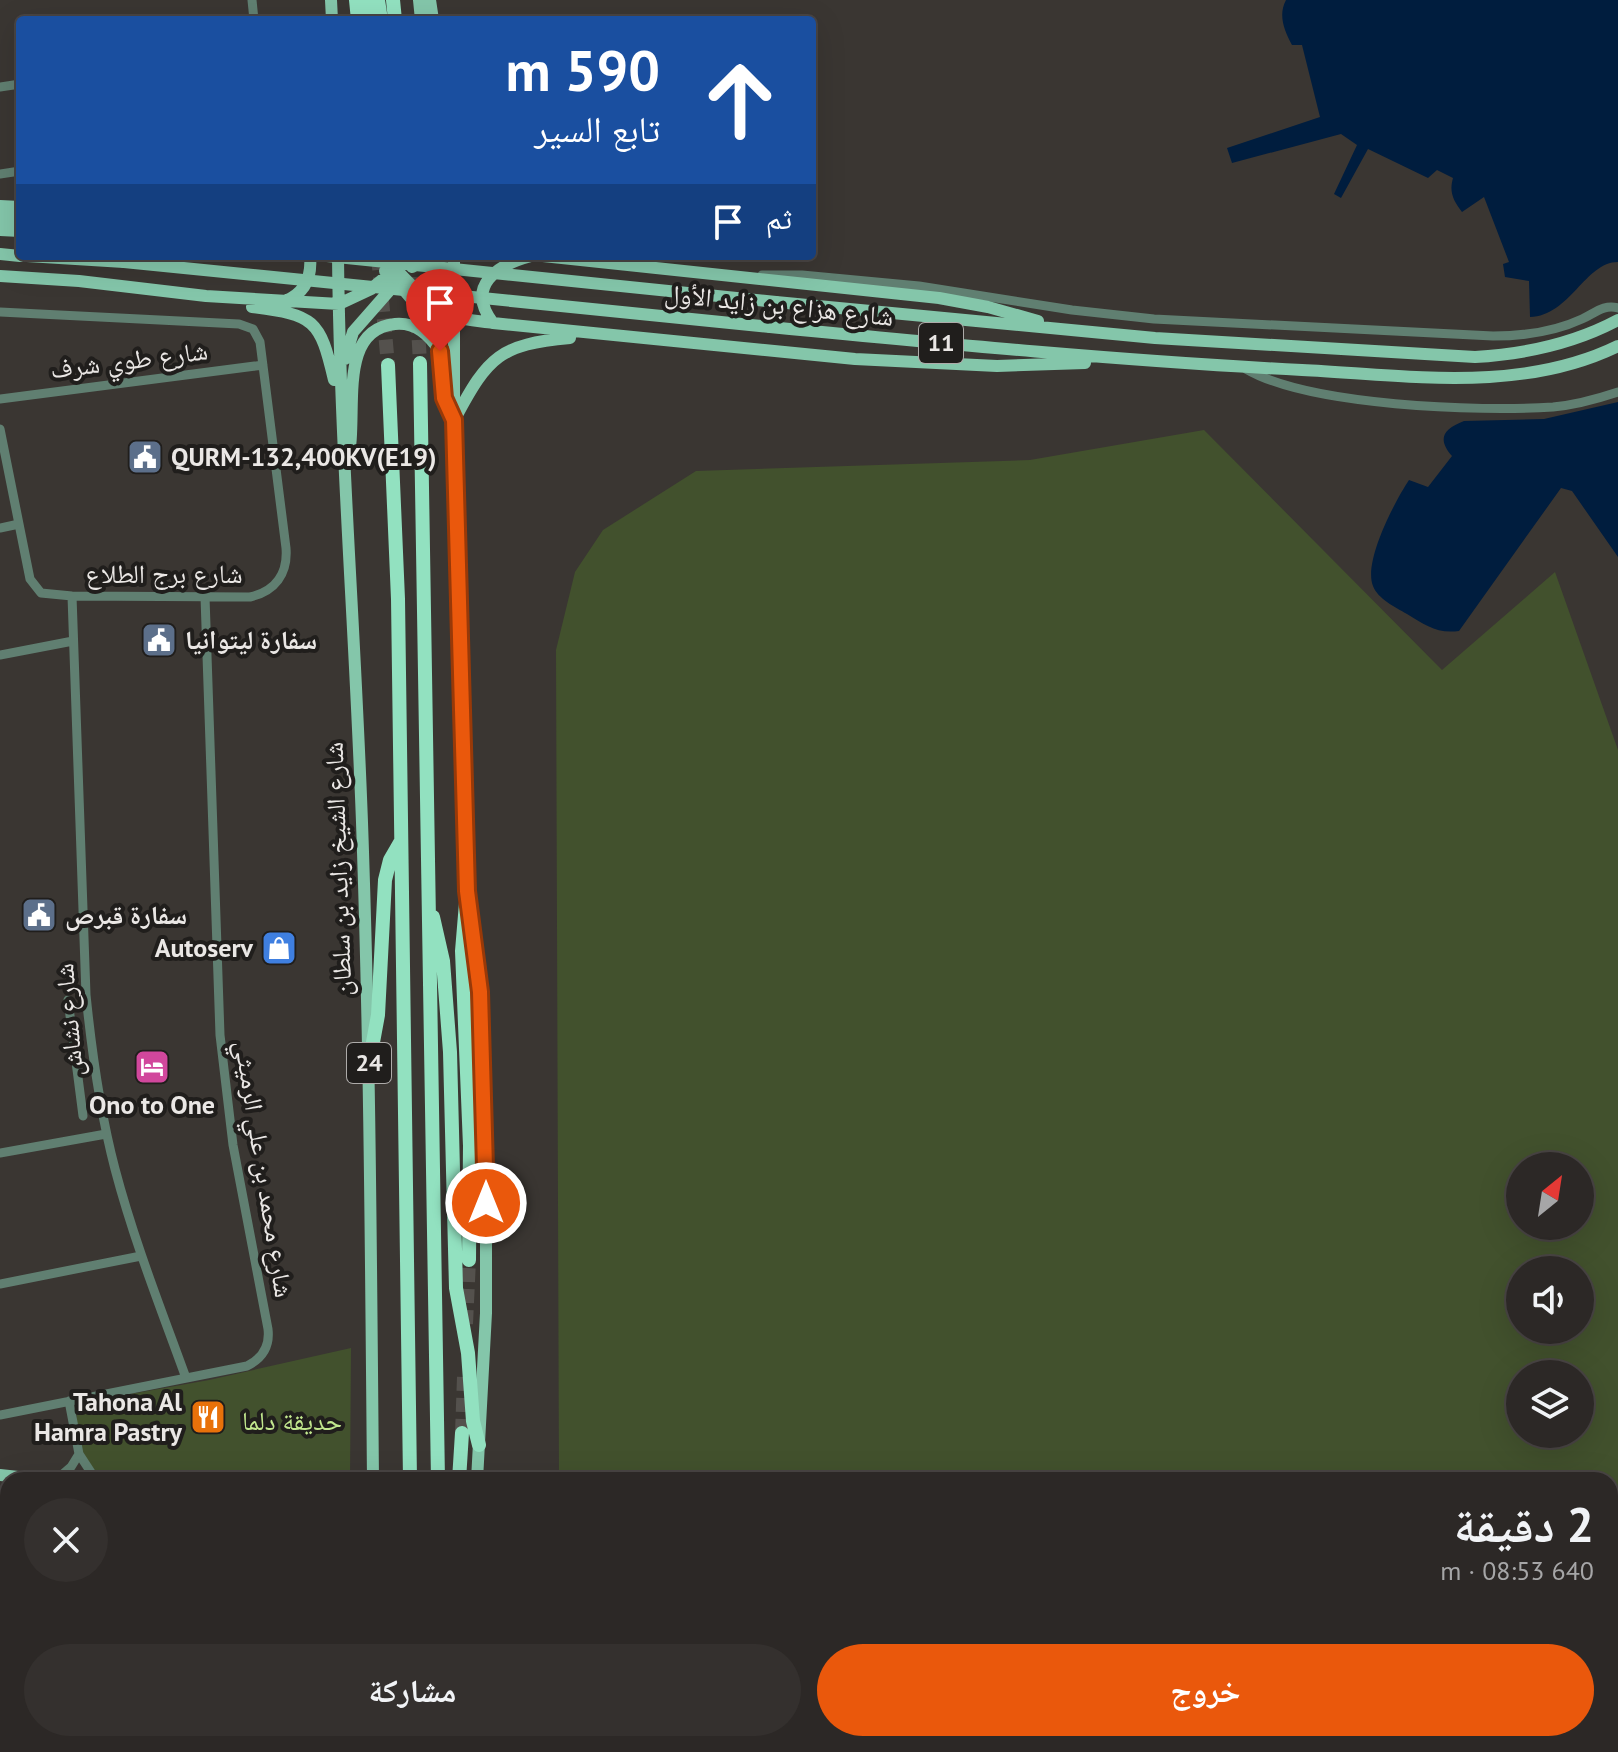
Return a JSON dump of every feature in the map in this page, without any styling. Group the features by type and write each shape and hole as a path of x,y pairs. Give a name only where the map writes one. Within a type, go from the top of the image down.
{"highway":[{"path":"420,363 438,1472"},
{"name":"24","path":"388,365 398,599 410,1472"},
{"path":"369,1064 378,1015 385,880 390,860 401,840"},
{"path":"467,891 462,951 470,1146 469,1260"},
{"path":"429,908 439,934 443,961 452,1099 456,1288 468,1353 473,1421 479,1445"},
{"path":"460,1472 462,1433"}],"main road":[{"name":"شارع هزاع بن زايد الأول","path":"92,260 1112,360 1434,376 1524,375 1569,365 1618,346"},
{"path":"282,302 293,298 308,280 310,260"},
{"name":"شارع الشيخ زايد بن سلطان","path":"338,260 340,398 363,850 369,1064 373,1472"},
{"name":"شارع هزاع بن زايد الأول","path":"366,260 1155,338 1475,357 1532,351 1569,341 1618,320"},
{"path":"374,260 454,316 493,323 601,336 931,364 1046,366 1112,360"},
{"path":"386,260 425,319 440,351 444,398 454,420"},
{"path":"340,398 345,353 350,339 408,260"},
{"path":"0,276 79,281 206,296 339,304 423,260"},
{"path":"454,260 454,420 467,891 478,968 486,1156 486,1313 477,1472"},
{"path":"493,323 484,304 486,283 500,267 520,260"},
{"path":"583,260 963,302 1059,328"},
{"path":"206,296 241,306 288,312 312,323 324,339 340,398"},
{"path":"344,471 352,438 354,361 363,341 377,329 400,324 422,331 440,351"},
{"path":"454,420 479,375 508,351 534,342 601,336"},
{"path":"503,1752 526,1752"}],"street":[{"path":"745,276 802,275 919,286 1072,310 1154,319 1493,336 1540,333 1606,307 1618,308"},
{"name":"شارع برج الطلاع","path":"0,312 247,325 258,335 286,548 284,570 279,580 262,594 250,597 46,595 32,585 0,429"},
{"name":"شارع طوي شرف","path":"0,399 263,365"},
{"path":"1243,367 1265,379 1299,390 1447,406 1554,407 1618,392"},
{"path":"0,528 19,524"},
{"name":"شارع نشاش","path":"72,596 86,995 92,1058 106,1134 141,1256 186,1378"},
{"name":"شارع محمد بن علي الرميثي","path":"0,1415 253,1363 263,1354 269,1336 233,1145 220,1035 205,597"},
{"path":"0,655 73,641"},
{"path":"68,1000 83,1116"},
{"path":"76,1060 92,1058"},
{"path":"0,1153 106,1134"},
{"path":"0,1284 141,1256"},
{"path":"69,1401 79,1454 91,1472"},
{"path":"65,1472 79,1454"}],"green space":[{"path":"1204,430 1442,670 1555,572 1618,750 1618,1472 559,1472 556,650 575,572 603,530 696,471 1030,460"},
{"name":"حديقة دلما","path":"351,1348 350,1472 98,1472 82,1452 77,1431 77,1408 86,1402 209,1380"}],"water":[{"path":"1286,0 1618,0 1618,262 1596,270 1556,308 1530,317 1529,281 1505,277 1503,264 1509,262 1484,197 1462,212 1453,196 1453,178 1437,170 1428,178 1368,149 1341,198 1334,194 1357,145 1341,134 1232,163 1227,148 1320,117 1302,45 1292,45 1284,28 1282,11"},
{"path":"1618,402 1618,557 1572,491 1561,488 1459,631 1432,628 1379,595 1371,575 1382,532 1409,480 1428,487 1452,456 1444,440 1451,427 1464,421 1544,419"}],"tunnel":[{"path":"378,260 388,365"},
{"path":"414,260 420,363"},
{"path":"466,1324 469,1260"},
{"path":"462,1433 464,1377"}],"place":[{"name":"QURM-132,400KV(E19)","path":"145,457"},
{"name":"سفارة ليتوانيا","path":"159,640"},
{"name":"سفارة قبرص","path":"39,915"},
{"name":"Autoserv","path":"279,948"},
{"name":"Ono to One","path":"152,1067"},
{"name":"Tahona Al Hamra Pastry","path":"208,1417"}],"route":[{"path":"440,351 444,398 454,420 467,891 480,992 486,1203"}]}
